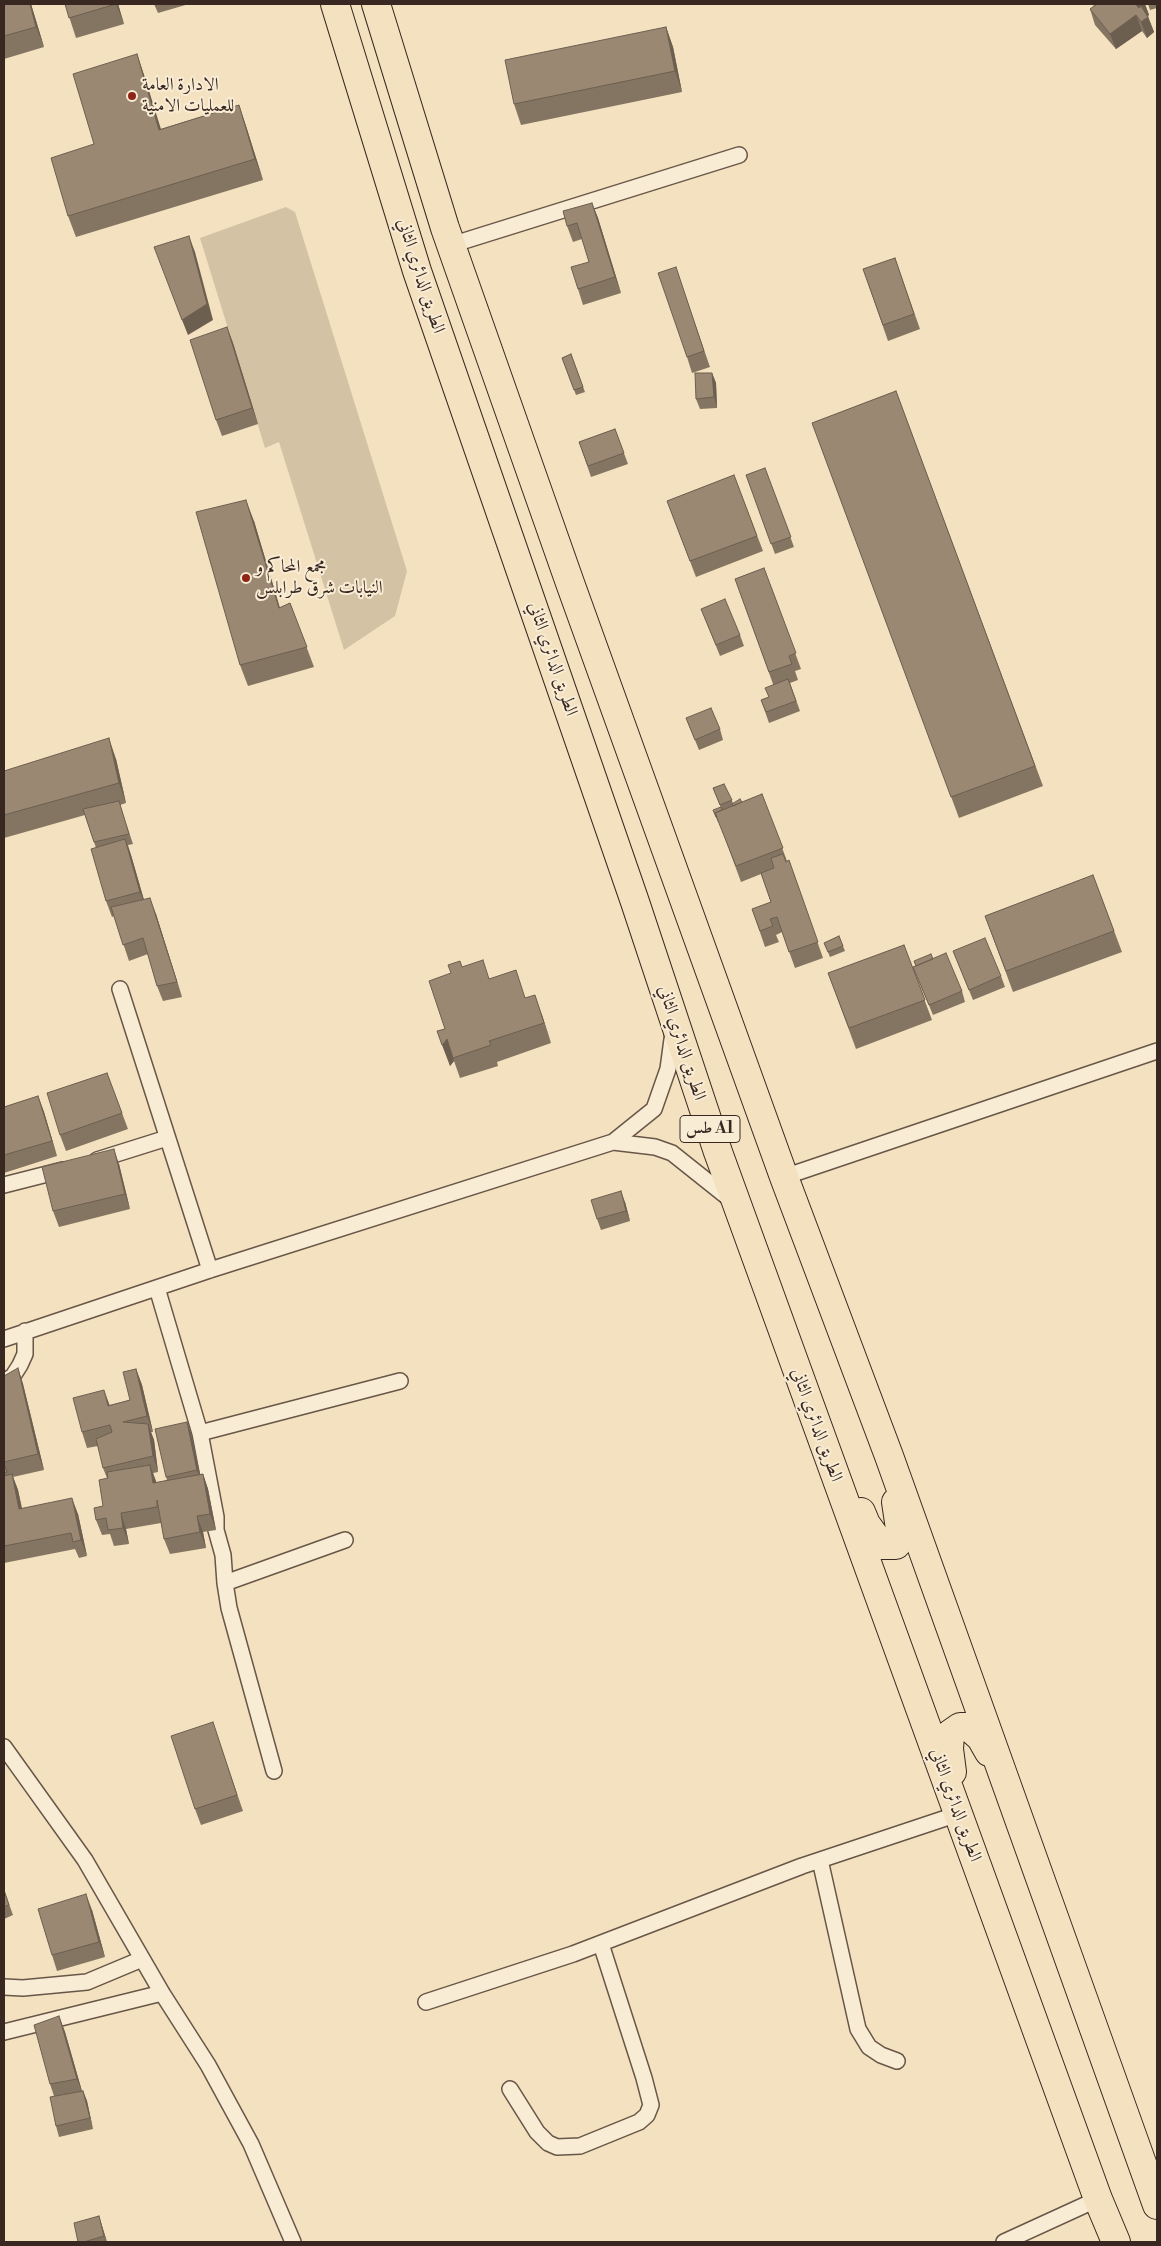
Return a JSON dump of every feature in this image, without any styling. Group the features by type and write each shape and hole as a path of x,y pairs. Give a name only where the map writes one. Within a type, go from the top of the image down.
{"highway":[{"name":"الطريق الدائري الثاني","path":"335,4 417,270 635,902 674,1025 736,1203 1098,2199 1116,2242"},
{"name":"طس A1","path":"376,4 451,245 784,1177 888,1456 1157,2205"},
{"path":"736,1203 781,1306 866,1524 881,1545 896,1545 900,1529 888,1456"},
{"path":"958,1814 949,1749 950,1734 960,1727 969,1727 981,1738 1002,1775"}],"street":[{"path":"451,245 739,155"},
{"path":"120,989 210,1270"},
{"path":"4,1339 210,1270 613,1142 654,1109 668,1069 674,1025"},
{"path":"784,1177 1157,1051"},
{"path":"4,1185 80,1165 168,1138"},
{"path":"613,1142 655,1148 672,1153 736,1203"},
{"path":"157,1288 200,1433 216,1517 216,1530 223,1555 225,1583 248,1682 274,1772"},
{"path":"4,1382 13,1376 25,1354 25,1331"},
{"path":"200,1433 400,1381"},
{"path":"225,1583 345,1540"},
{"path":"4,1747 11,1769 85,1860 162,1993 208,2065 251,2144 293,2242"},
{"path":"426,2002 601,1944 820,1860 958,1814"},
{"path":"820,1860 858,2029 869,2047 881,2055 898,2060"},
{"path":"510,2089 537,2132 548,2143 557,2147 580,2146 639,2122 647,2115 650,2105 644,2078 601,1944"},
{"path":"4,1987 23,1988 87,1982 142,1959"},
{"path":"4,2032 162,1993"},
{"path":"1004,2242 1098,2199"}],"shaded area":[{"path":"286,207 295,212 407,571 395,616 344,650 279,442 265,448 200,238"}],"building":[{"path":"4,4 30,4 36,27 4,36"},
{"path":"65,4 116,4 69,18"},
{"path":"1097,4 1137,4 1139,8 1141,6 1148,17 1141,22 1136,15 1110,34 1090,9"},
{"path":"666,27 675,71 514,104 505,60"},
{"path":"137,54 159,130 239,105 255,159 68,216 51,158 94,144 73,74"},
{"path":"592,203 615,277 578,289 571,267 589,262 577,223 567,226 563,211"},
{"path":"189,236 207,304 182,320 154,247"},
{"path":"895,258 914,314 883,325 863,269"},
{"path":"676,267 704,351 687,357 658,273"},
{"path":"227,327 252,408 216,420 190,340"},
{"path":"571,354 583,387 574,390 562,358"},
{"path":"695,373 712,373 714,397 696,399"},
{"path":"896,391 1035,766 951,797 812,423"},
{"path":"615,429 624,453 588,466 579,442"},
{"path":"765,468 791,537 771,544 746,475"},
{"path":"734,475 757,536 690,561 667,501"},
{"path":"246,500 279,608 290,603 307,647 240,665 196,512"},
{"path":"764,568 796,653 789,656 792,664 769,672 735,579"},
{"path":"725,599 740,635 716,645 701,609"},
{"path":"788,679 796,701 766,712 761,700 769,697 765,688"},
{"path":"711,708 720,729 695,740 686,718"},
{"path":"109,738 119,783 4,815 4,771"},
{"path":"724,784 732,800 720,805 713,788"},
{"path":"762,794 783,848 736,866 715,813"},
{"path":"740,799 742,802 733,806 732,804"},
{"path":"119,801 129,834 94,842 83,809"},
{"path":"721,807 722,810 715,813 716,817 713,810"},
{"path":"125,839 140,892 106,901 91,849"},
{"path":"783,854 786,862 789,860 818,942 789,952 777,917 770,919 773,926 760,931 752,909 771,902 761,873 774,868 771,858"},
{"path":"1093,875 1114,931 1006,971 985,916"},
{"path":"150,898 177,982 157,986 143,938 123,945 111,907"},
{"path":"839,936 843,946 828,952 824,943"},
{"path":"985,938 1001,976 969,990 953,951"},
{"path":"904,945 925,1000 849,1028 828,973"},
{"path":"946,953 962,991 929,1005 913,967"},
{"path":"931,954 933,959 916,966 914,961"},
{"path":"483,960 489,979 516,970 525,998 535,995 544,1023 489,1041 491,1045 453,1058 447,1039 442,1045 437,1031 445,1029 429,981 451,973 448,965 460,961 462,967"},
{"path":"107,1073 122,1113 60,1135 47,1093"},
{"path":"38,1096 52,1141 4,1155 4,1107"},
{"path":"114,1149 125,1194 53,1211 42,1167"},
{"path":"621,1191 626,1211 597,1219 591,1200"},
{"path":"18,1368 38,1454 4,1462 4,1376"},
{"path":"136,1369 147,1416 123,1422 148,1424 153,1456 103,1468 96,1439 112,1432 110,1425 82,1432 73,1398 104,1390 108,1406 130,1400 123,1372"},
{"path":"187,1422 197,1470 166,1477 155,1429"},
{"path":"150,1465 153,1483 203,1474 210,1514 197,1516 200,1532 164,1539 157,1500 157,1507 121,1513 123,1528 108,1530 106,1518 96,1520 94,1508 103,1506 99,1480 108,1478 107,1472"},
{"path":"12,1474 19,1509 72,1498 81,1540 73,1542 71,1533 4,1546 4,1476"},
{"path":"213,1722 237,1795 195,1809 171,1736"},
{"path":"4,1890 9,1905 4,1907"},
{"path":"86,1894 99,1942 52,1955 38,1909"},
{"path":"59,2016 77,2079 50,2084 34,2025"},
{"path":"83,2091 90,2118 56,2126 50,2097"},
{"path":"99,2216 104,2236 78,2242 74,2223"}],"place":[{"name":"الادارة العامة للعمليات الامنية","path":"132,96"},
{"name":"مجمع المحاكم و النيابات شرق طرابلس","path":"246,578"}]}
